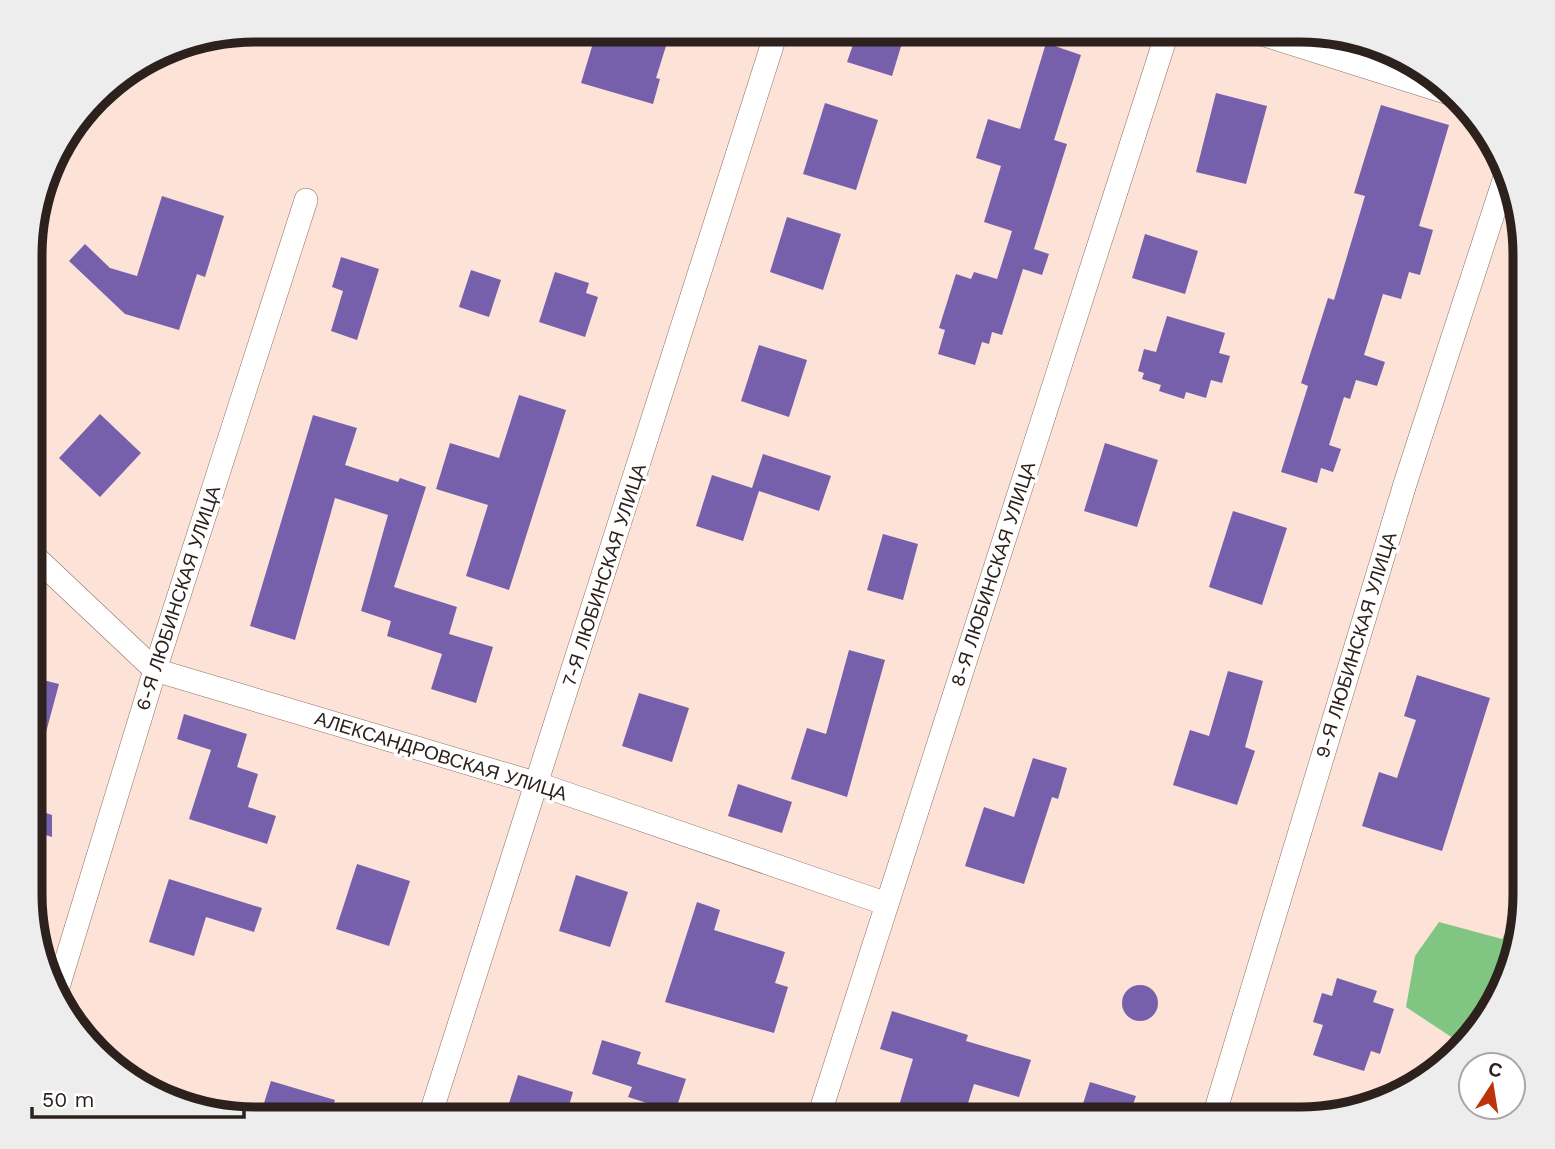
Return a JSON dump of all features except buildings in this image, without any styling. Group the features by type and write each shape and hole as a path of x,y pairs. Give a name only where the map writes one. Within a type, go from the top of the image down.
{"street":[{"name":"7-Я ЛЮБИНСКАЯ УЛИЦА","path":"433,1107 773,42"},
{"name":"8-Я ЛЮБИНСКАЯ УЛИЦА","path":"822,1107 1164,42"},
{"path":"1287,42 1432,88"},
{"name":"9-Я ЛЮБИНСКАЯ УЛИЦА","path":"1217,1107 1397,510 1502,187"},
{"name":"6-Я ЛЮБИНСКАЯ УЛИЦА","path":"60,980 155,670 306,200"},
{"name":"АЛЕКСАНДРОВСКАЯ УЛИЦА","path":"42,563 155,670 538,784 887,904"}],"green space":[{"path":"1511,919 1497,976 1469,1024 1456,1040 1406,1007 1415,956 1439,922 1502,939"}]}
